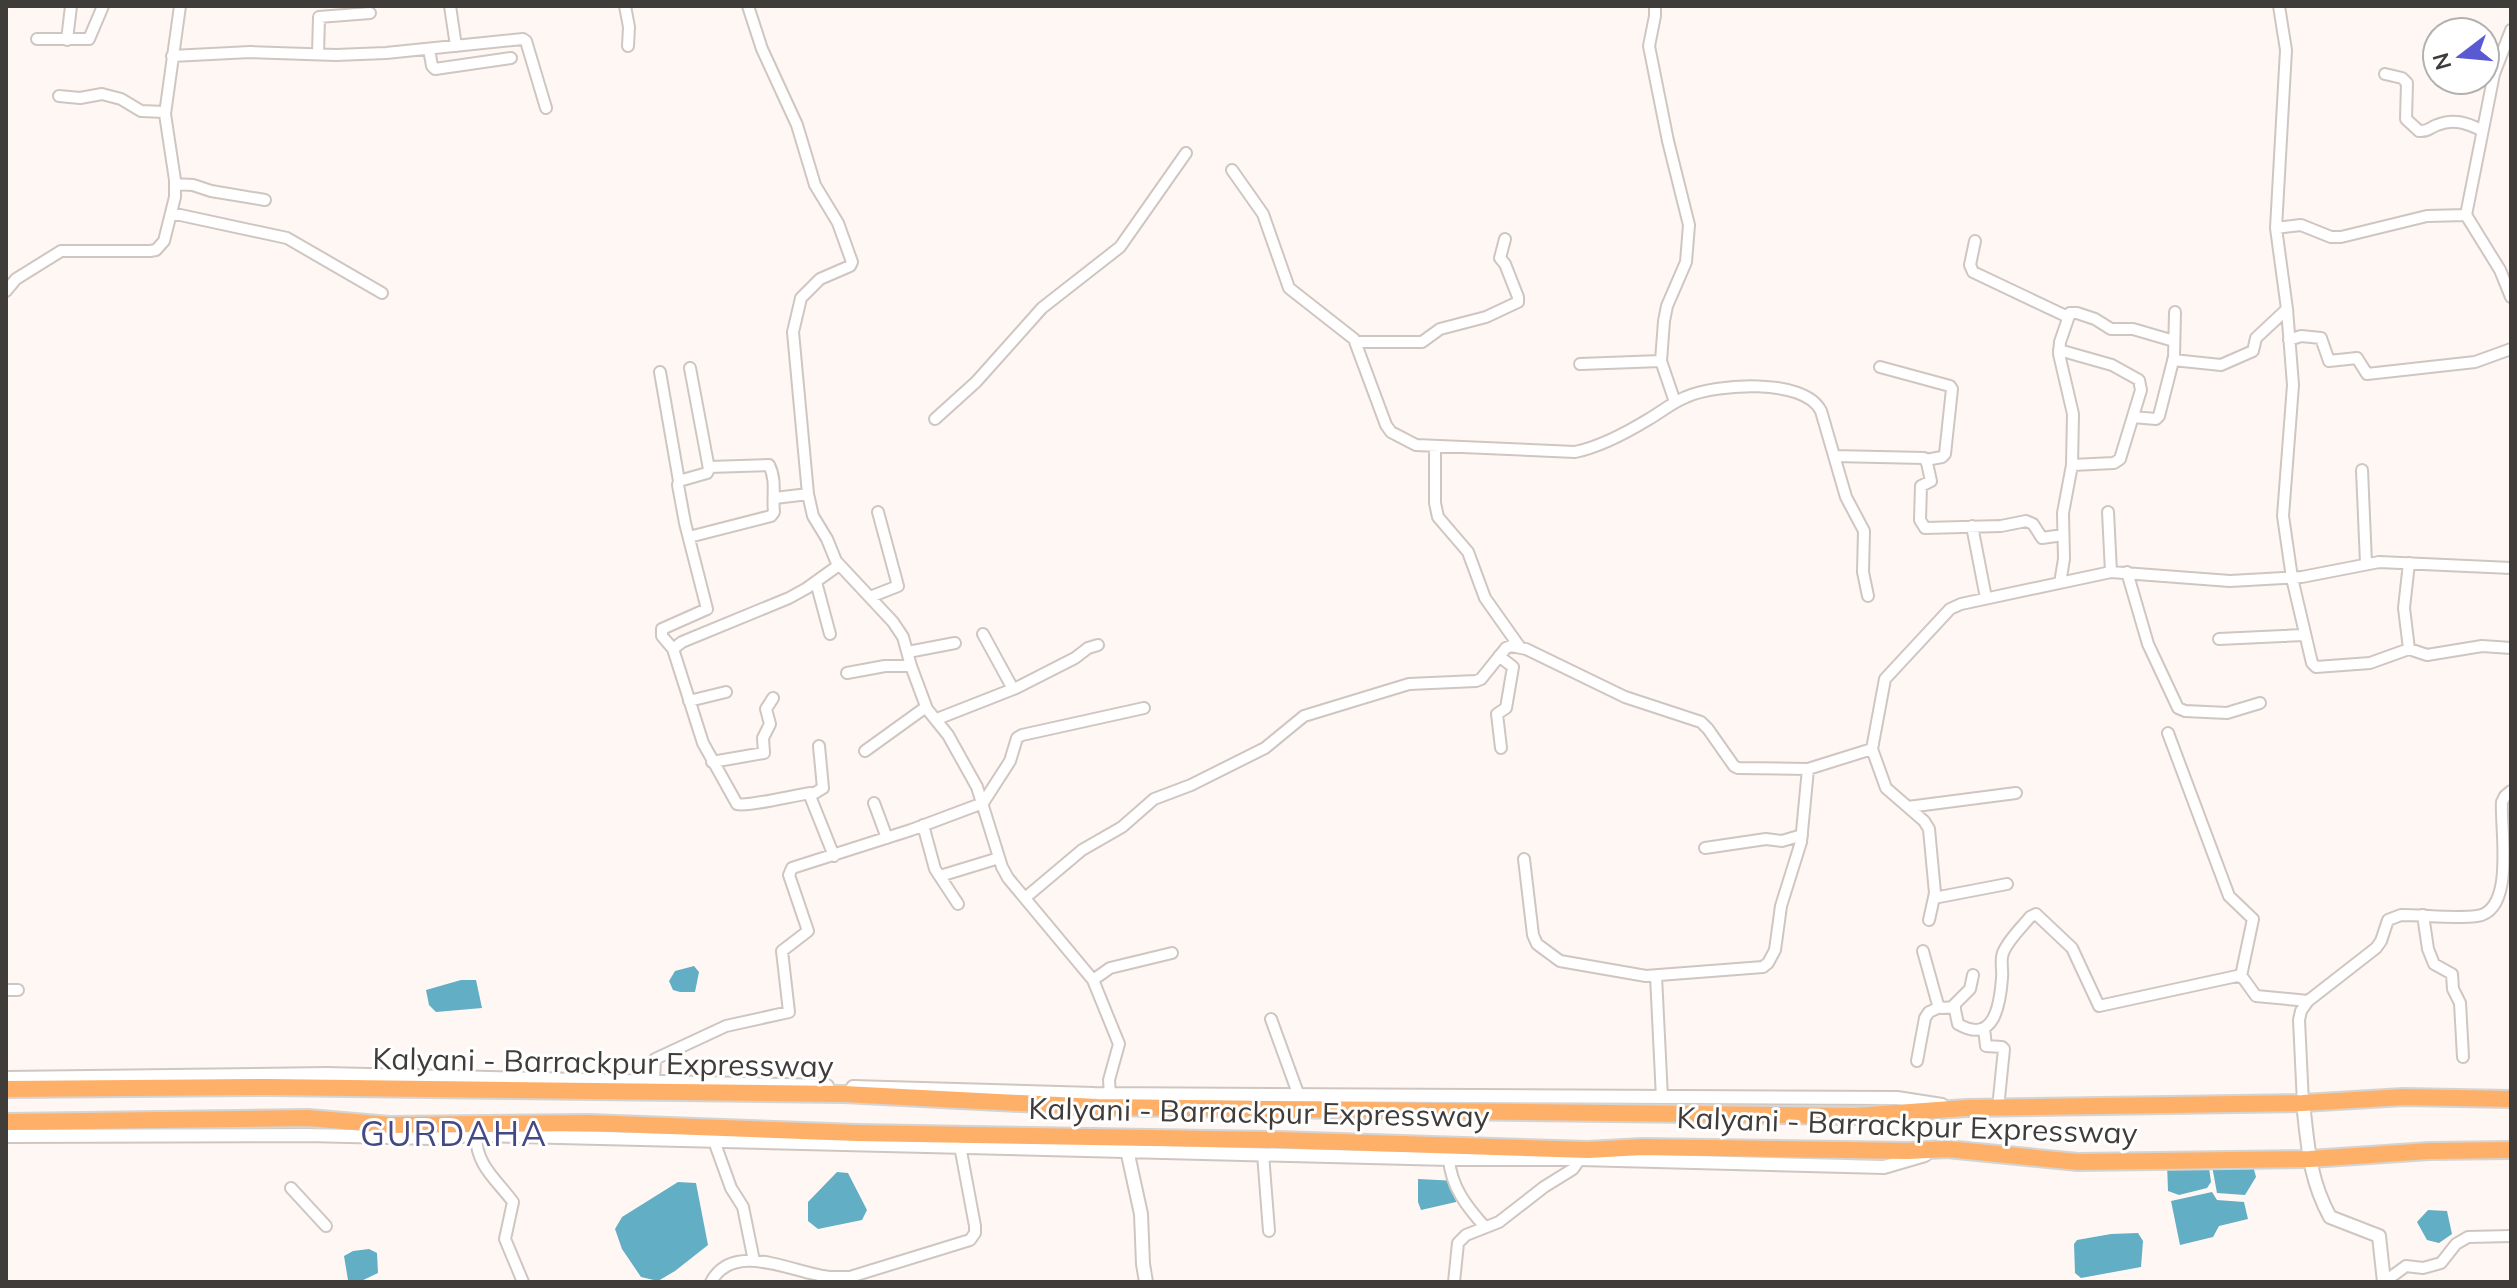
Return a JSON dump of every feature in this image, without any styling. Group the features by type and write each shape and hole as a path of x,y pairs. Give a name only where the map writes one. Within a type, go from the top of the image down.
{"highway":[{"name":"Kalyani - Barrackpur Expressway","path":"6,1089 66,1083 844,1094 1097,1107 1854,1116 1966,1108 2303,1103 2403,1097 2508,1099"},
{"name":"Kalyani - Barrackpur Expressway","path":"6,1122 308,1118 390,1125 631,1124 857,1133 1124,1136 1588,1150 1642,1147 1947,1149 2078,1162 2310,1159 2429,1151 2511,1150"}],"street":[{"path":"67,40 71,6"},
{"path":"37,39 91,38 103,6"},
{"path":"6,291 16,279 61,251 156,250 164,241 175,184 165,112 180,6"},
{"path":"450,6 456,46"},
{"path":"625,6 629,27 628,46"},
{"path":"748,6 758,39 797,125 815,185 834,217 852,262 850,266 820,279 801,298 793,332 808,494 813,516 839,565 899,630 926,707 965,763 983,803 1008,878 1093,980 1119,1044 1109,1080 1110,1094"},
{"path":"1655,6 1649,46 1689,225 1686,262 1665,311 1661,361 1675,402"},
{"path":"2279,6 2286,50 2276,228 2287,309 2293,402 2283,507 2292,578 2312,663 2316,667 2370,663 2409,649 2427,655 2482,646 2511,648"},
{"path":"318,54 319,17 370,13"},
{"path":"2511,30 2494,74 2466,215 2500,270 2511,297"},
{"path":"172,56 250,52 386,53 519,39 526,41 546,108"},
{"path":"429,49 435,69 511,58"},
{"path":"2385,74 2405,80 2406,119 2419,131 2427,131 2439,124 2460,122 2481,130"},
{"path":"59,96 80,98 102,94 121,99 141,111 165,112"},
{"path":"935,419 976,382 1042,308 1120,247 1186,153"},
{"path":"1232,170 1263,214 1289,288 1342,328 1355,342 1388,430 1409,443 1565,453 1583,451 1635,427 1675,402 1694,394 1732,387 1777,387 1790,390 1819,406 1846,497 1864,531 1863,572 1868,596"},
{"path":"175,184 265,200"},
{"path":"171,213 287,238 382,293"},
{"path":"2276,228 2305,226 2331,237 2341,237 2427,216 2466,215"},
{"path":"1355,342 1422,342 1440,329 1486,317 1518,302 1500,258 1505,239"},
{"path":"1975,241 1970,265 1973,272 2068,317"},
{"path":"2173,360 2221,365 2253,351 2256,338 2287,309"},
{"path":"2133,417 2158,418 2173,360 2175,312"},
{"path":"2060,583 2064,559 2063,513 2072,465 2072,408 2059,350 2068,317 2070,313 2077,313 2098,320 2111,329 2133,329 2174,341"},
{"path":"2289,340 2301,336 2321,338 2329,361 2357,358 2367,374 2475,362 2511,349"},
{"path":"2059,350 2112,365 2139,380 2141,390 2118,462 2072,465"},
{"path":"1580,364 1661,361"},
{"path":"1834,456 1921,457 1926,460 1944,456 1950,386 1880,367"},
{"path":"679,481 707,473 709,467 690,368"},
{"path":"660,372 678,485 707,609 661,632 703,743 733,800 741,806 823,788 819,746"},
{"path":"1435,447 1438,517 1468,552 1485,598 1519,646 1625,697 1701,722 1738,768 1808,769 1872,749"},
{"path":"1926,460 1931,481 1921,486 1921,524 1925,528 2001,526 2026,521 2033,524 2042,538 2063,535"},
{"path":"689,537 771,516 774,512 775,498 769,465 709,467"},
{"path":"2362,470 2366,563"},
{"path":"775,498 808,494"},
{"path":"870,597 898,586 878,512"},
{"path":"2108,512 2111,572"},
{"path":"1972,526 1986,598"},
{"path":"1929,920 1934,898 1929,829 1886,788 1872,749 1883,684 1890,671 1950,609 1986,598 2111,572 2216,581 2292,578 2366,563 2511,568"},
{"path":"2409,563 2404,608 2409,649"},
{"path":"667,642 682,642 789,598 839,565"},
{"path":"2127,572 2148,644 2178,708 2227,713 2260,703"},
{"path":"816,582 830,634"},
{"path":"983,634 1013,689"},
{"path":"2219,639 2304,635"},
{"path":"908,652 955,643"},
{"path":"937,719 1013,689 1098,645"},
{"path":"1025,898 1077,854 1122,827 1154,799 1200,781 1265,748 1304,716 1409,684 1476,681 1506,648 1519,646"},
{"path":"1499,656 1513,667 1506,708 1497,714 1501,748"},
{"path":"847,673 885,666 911,666"},
{"path":"689,701 726,692"},
{"path":"712,762 764,753 763,738 770,724 766,711 773,698"},
{"path":"865,751 926,707"},
{"path":"654,1081 655,1059 726,1026 789,1012 782,951 808,931 789,872 792,868 983,803 1010,761 1019,736 1144,708"},
{"path":"2168,733 2229,896 2253,919 2241,976 2256,996 2308,1001"},
{"path":"1524,859 1531,926 1537,944 1567,964 1656,976 1757,968 1768,963 1775,950 1781,906 1802,835 1808,769"},
{"path":"2511,791 2502,802 2502,878 2499,893 2490,909 2476,916 2401,915 2388,920 2386,931 2376,948 2308,1001 2299,1020 2303,1103 2318,1194 2330,1217 2379,1236 2384,1282 2406,1266 2423,1268 2441,1263 2456,1244 2468,1237 2511,1236"},
{"path":"811,793 834,856"},
{"path":"1908,807 2016,793"},
{"path":"874,803 887,838"},
{"path":"923,825 934,864 958,904"},
{"path":"1705,848 1766,839 1782,841 1802,835"},
{"path":"940,876 999,858"},
{"path":"1934,898 2007,884"},
{"path":"1973,975 1970,989 1955,1007 1956,1020 1961,1027 1975,1030 1984,1028 1995,1018 2003,951 2036,914 2072,948 2099,1006 2241,976"},
{"path":"2423,915 2428,949 2434,964 2451,972 2453,989 2460,1003 2463,1057"},
{"path":"1923,951 1940,1007"},
{"path":"1093,980 1114,967 1172,953"},
{"path":"1656,976 1662,1098"},
{"path":"1917,1061 1925,1018 1929,1012 1940,1007 1955,1007"},
{"path":"1271,1019 1299,1096"},
{"path":"1984,1028 1986,1046 2004,1049 1998,1108"},
{"path":"6,1078 66,1083 327,1074 1110,1094 1897,1098 1966,1108"},
{"path":"6,1136 321,1135 432,1138 476,1135 1884,1167 1947,1149"},
{"path":"476,1135 478,1156 490,1176 513,1202 505,1239 523,1282"},
{"path":"714,1141 731,1188 743,1207 754,1261"},
{"path":"711,1282 722,1267 754,1261 829,1277 850,1277 970,1240 975,1226 960,1146"},
{"path":"1127,1150 1141,1214 1146,1282"},
{"path":"1263,1154 1269,1231"},
{"path":"1449,1159 1459,1195 1485,1227"},
{"path":"1454,1282 1458,1243 1466,1235 1499,1222 1573,1169 1580,1159"},
{"path":"291,1188 326,1226"}],"water":[{"path":"694,966 699,972 695,992 673,990 669,981 675,971"},
{"path":"461,980 476,980 482,1008 436,1012 429,1005 426,990"},
{"path":"2207,1153 2211,1182 2207,1188 2179,1195 2168,1191 2167,1163"},
{"path":"2252,1162 2256,1177 2245,1195 2217,1193 2212,1166"},
{"path":"837,1172 848,1173 867,1210 862,1220 818,1229 808,1221 808,1202"},
{"path":"1418,1179 1457,1181 1456,1202 1421,1210"},
{"path":"678,1182 696,1183 708,1245 658,1281 641,1277 622,1249 615,1229 622,1217"},
{"path":"2212,1192 2217,1200 2244,1202 2248,1219 2219,1226 2213,1237 2180,1245 2171,1201"},
{"path":"2428,1210 2447,1211 2452,1234 2439,1243 2427,1240 2417,1222"},
{"path":"2138,1233 2143,1241 2141,1267 2081,1278 2075,1273 2074,1244 2077,1240"},
{"path":"369,1249 377,1253 378,1273 359,1282 348,1280 344,1256"}],"district":[{"name":"GURDAHA","path":"454,1134"}]}
